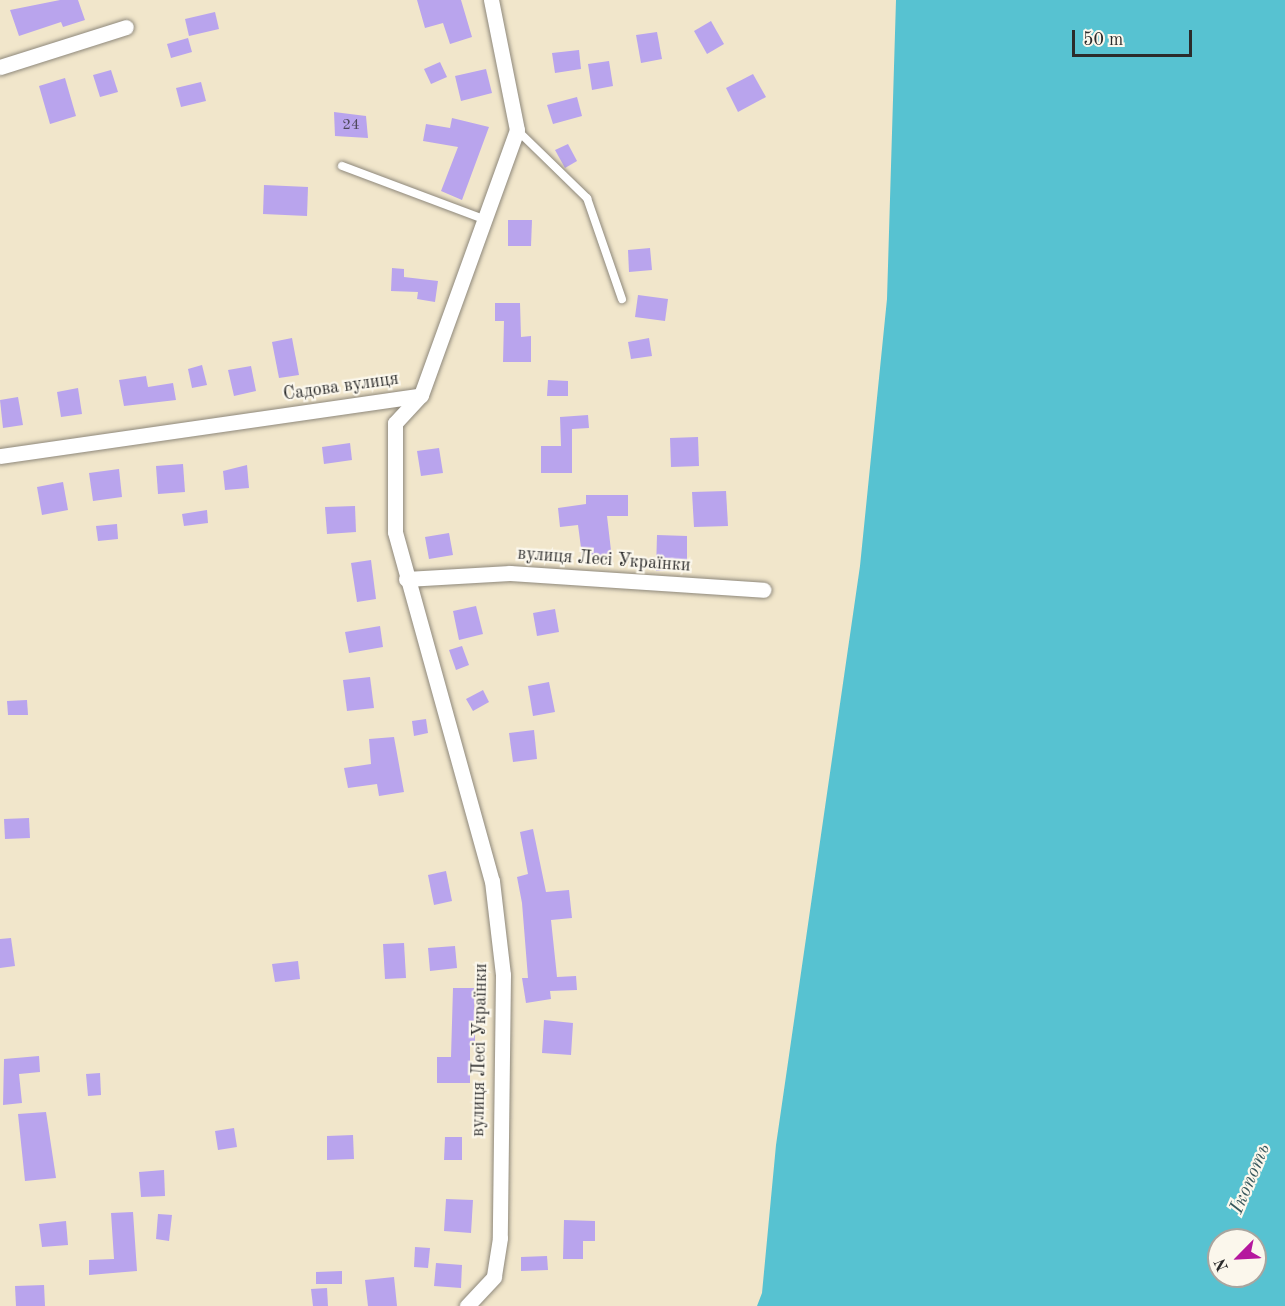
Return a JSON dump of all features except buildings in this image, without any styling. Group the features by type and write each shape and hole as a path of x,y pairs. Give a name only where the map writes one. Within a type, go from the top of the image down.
{"street":[{"path":"491,0 517,130"},
{"path":"0,67 126,27"},
{"name":"Садова вулиця","path":"0,456 421,395 517,130"},
{"name":"вулиця Лесі Українки","path":"421,395 395,423 395,532 406,579 492,881 503,975 500,1238 494,1277 467,1306"},
{"name":"вулиця Лесі Українки","path":"406,579 510,573 763,590"}],"lane":[{"path":"517,130 587,198 622,299"},
{"path":"342,166 484,219"}],"water":[{"name":"Ікопоть","path":"896,0 1285,0 1285,1306 757,1306 762,1293 776,1145 860,566 887,299"}]}
